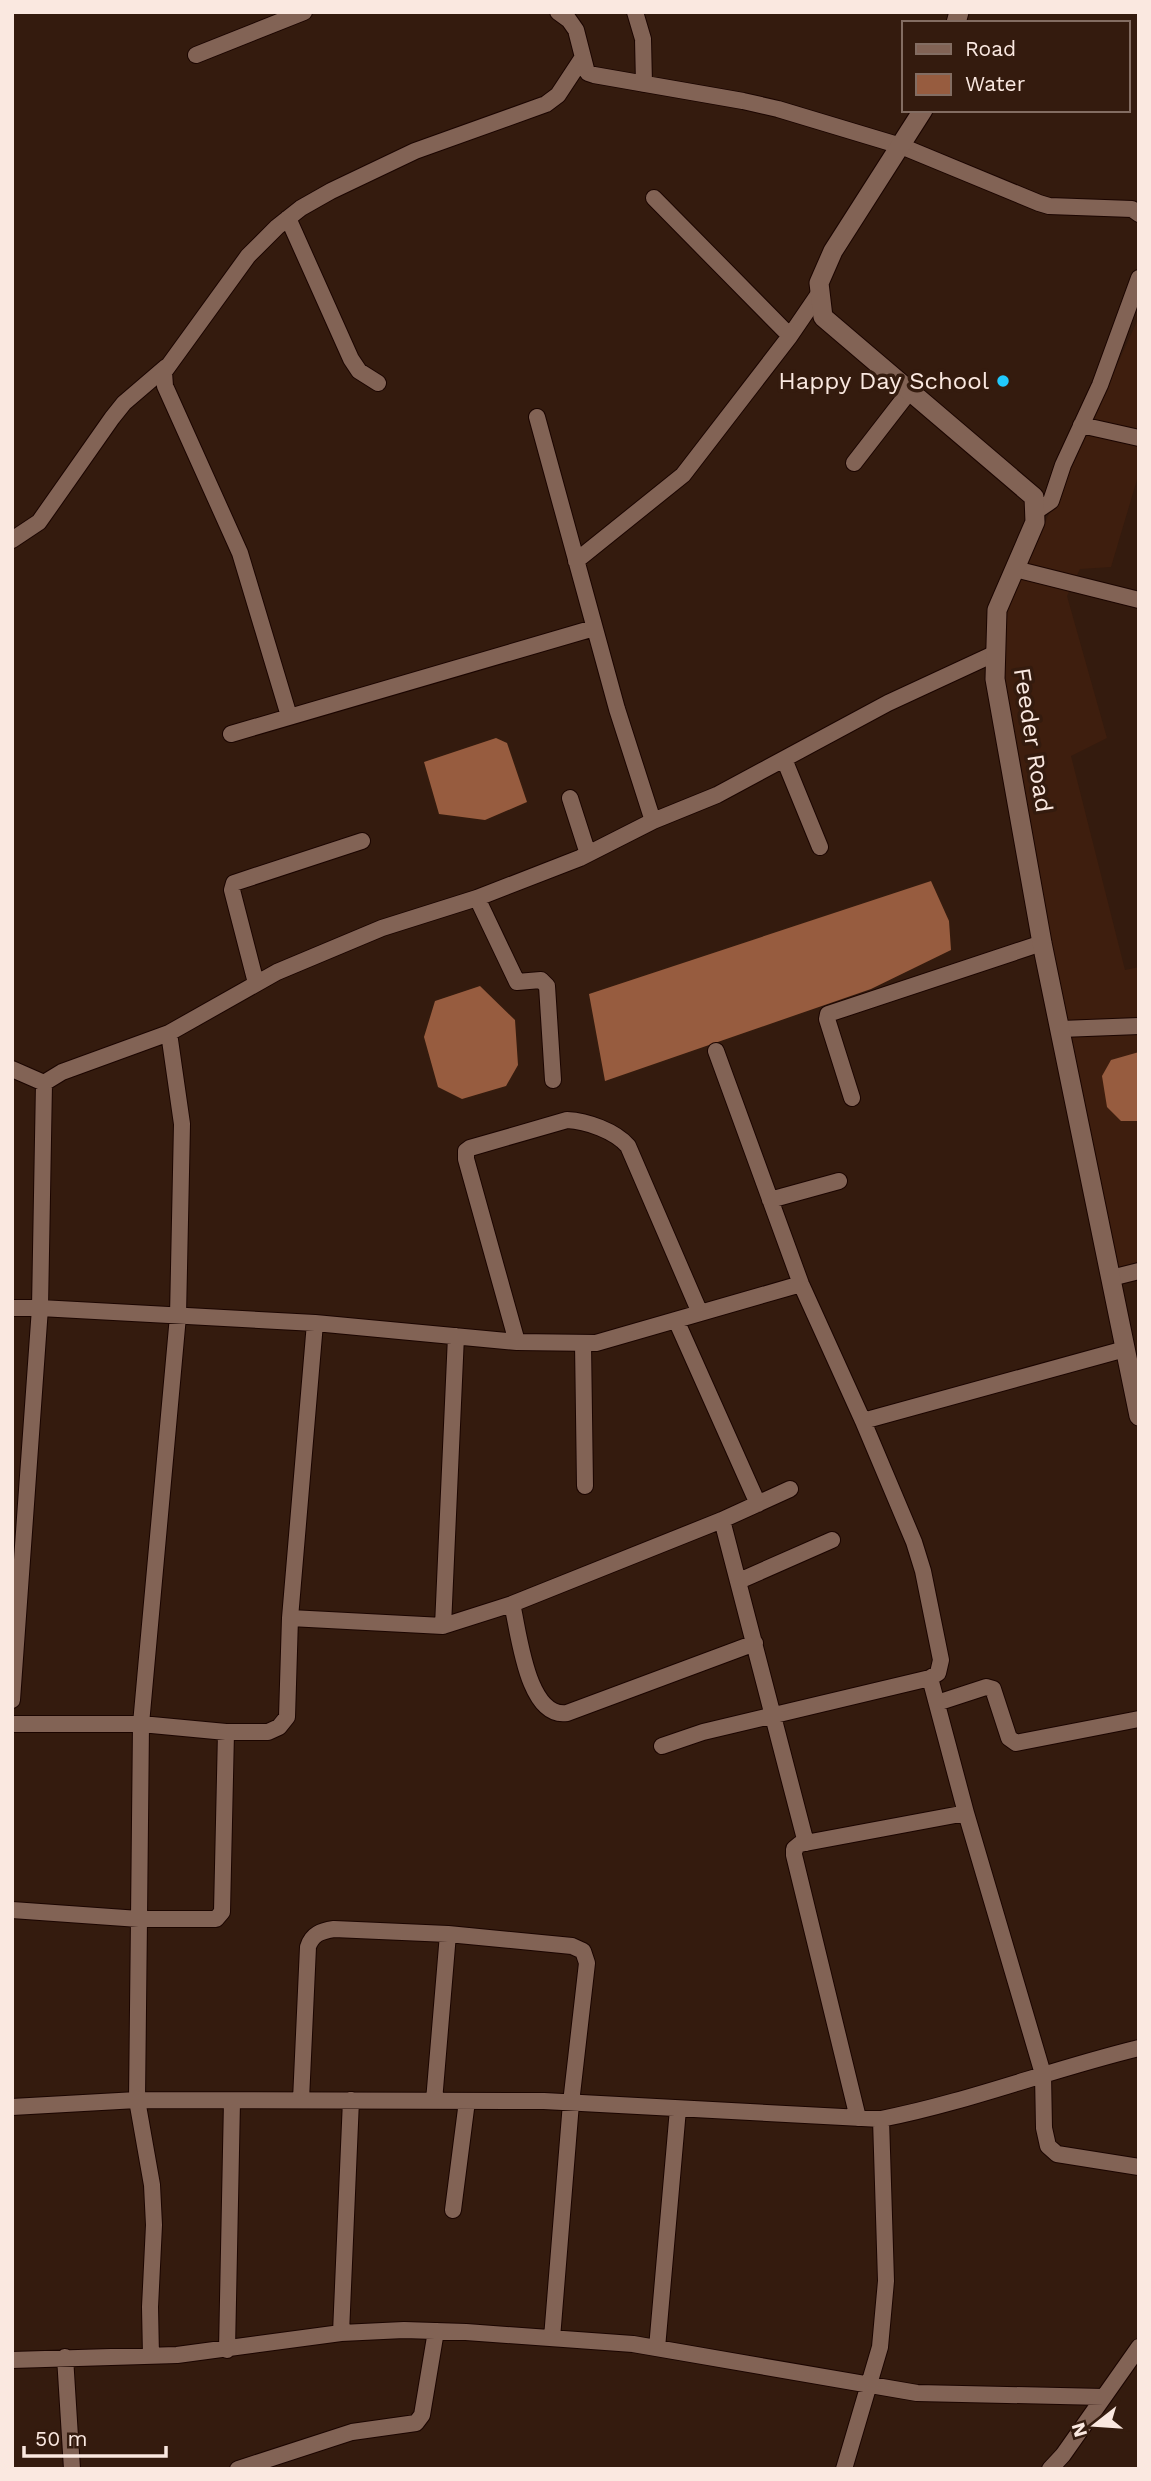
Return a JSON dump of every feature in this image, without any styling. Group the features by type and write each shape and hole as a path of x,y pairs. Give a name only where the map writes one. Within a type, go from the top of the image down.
{"street":[{"path":"196,55 304,12"},
{"path":"558,12 573,24 588,73 763,105 901,146 1049,206 1132,209 1139,214"},
{"path":"635,12 643,39 644,84"},
{"path":"12,540 39,522 124,403 166,367 248,256 288,218 331,191 415,151 546,104 558,95 583,57"},
{"path":"922,112 833,251 819,283 823,317 1034,497 1035,512"},
{"path":"654,198 790,336"},
{"path":"288,218 351,359 359,371 378,383"},
{"path":"1035,512 1051,501 1063,465 1100,385 1139,278"},
{"path":"576,561 682,475 790,336 820,292"},
{"path":"166,367 163,378 165,386 240,553 289,716"},
{"path":"855,463 909,392"},
{"path":"537,417 617,709 653,821"},
{"path":"1082,425 1139,438"},
{"name":"Feeder Road","path":"1035,512 1035,522 997,610 996,678 1042,943 1125,1349 1135,1380 1139,1416"},
{"path":"1015,569 1139,600"},
{"path":"231,734 594,628"},
{"path":"44,1083 62,1072 169,1033 277,972 383,928 477,898 588,855 653,821 717,795 888,703 996,653"},
{"path":"784,759 820,847"},
{"path":"570,798 588,855"},
{"path":"256,983 232,890 234,883 362,841"},
{"path":"477,898 517,982 541,980 547,986 554,1080"},
{"path":"852,1098 827,1019 828,1014 1042,943"},
{"path":"1061,1029 1139,1026"},
{"path":"151,2356 150,2307 154,2225 152,2185 137,2101 139,1919 142,1724 178,1316 182,1124 169,1033"},
{"path":"662,1746 703,1732 930,1678 938,1673 941,1660 923,1571 914,1542 802,1284 716,1051"},
{"path":"12,1069 44,1083"},
{"path":"12,1700 40,1308 44,1083"},
{"path":"517,1342 466,1151 470,1147 567,1120 582,1122 616,1136 628,1146 701,1313"},
{"path":"770,1200 839,1181"},
{"path":"1111,1278 1139,1271"},
{"path":"12,1308 315,1323 517,1342 596,1343 802,1284"},
{"path":"676,1320 758,1504"},
{"path":"12,1724 142,1724 226,1732 268,1731 279,1727 287,1717 290,1618 315,1323"},
{"path":"443,1626 456,1336"},
{"path":"583,1343 585,1486"},
{"path":"863,1421 1125,1349"},
{"path":"290,1618 443,1626 512,1604 722,1520 790,1489"},
{"path":"722,1520 806,1843"},
{"path":"739,1581 832,1540"},
{"path":"512,1604 533,1690 550,1711 555,1713 567,1713 755,1643"},
{"path":"930,1678 1043,2074 1044,2128 1048,2146 1057,2154 1139,2167"},
{"path":"937,1703 986,1687 993,1689 1013,1743 1139,1718"},
{"path":"12,1910 139,1919 212,1920 220,1916 226,1732"},
{"path":"858,2118 794,1855 796,1846 967,1813"},
{"path":"301,2100 308,1947 319,1932 334,1929 448,1934 572,1945 583,1951 587,1963 571,2103 552,2338"},
{"path":"434,2101 448,1934"},
{"path":"12,2107 137,2101 544,2101 881,2119 1139,2048"},
{"path":"227,2350 232,2101"},
{"path":"341,2333 351,2101"},
{"path":"453,2210 467,2101"},
{"path":"657,2348 678,2109"},
{"path":"844,2469 880,2347 886,2295 881,2119"},
{"path":"238,2469 293,2460 352,2432 412,2425 418,2421 422,2416 436,2331"},
{"path":"12,2360 151,2356 227,2350 341,2333 436,2331 657,2348 917,2393 1104,2397"},
{"path":"1050,2469 1063,2455 1139,2347"},
{"path":"65,2357 72,2469"}],"shaded area":[{"path":"1139,317 1139,473 1111,567 1080,569 1067,596 1107,738 1071,756 1125,970 1139,967 1139,1262 1116,1268 1043,914 1001,674 1004,612"}],"water":[{"path":"496,738 507,743 527,802 485,820 439,814 424,762"},
{"path":"931,881 949,921 951,950 871,989 605,1081 589,994"},
{"path":"480,986 515,1020 518,1065 506,1086 462,1099 438,1087 424,1037 435,1001"},
{"path":"1139,1052 1139,1121 1121,1121 1107,1107 1102,1076 1111,1060"}],"place":[{"name":"Happy Day School","path":"1003,381"}]}
